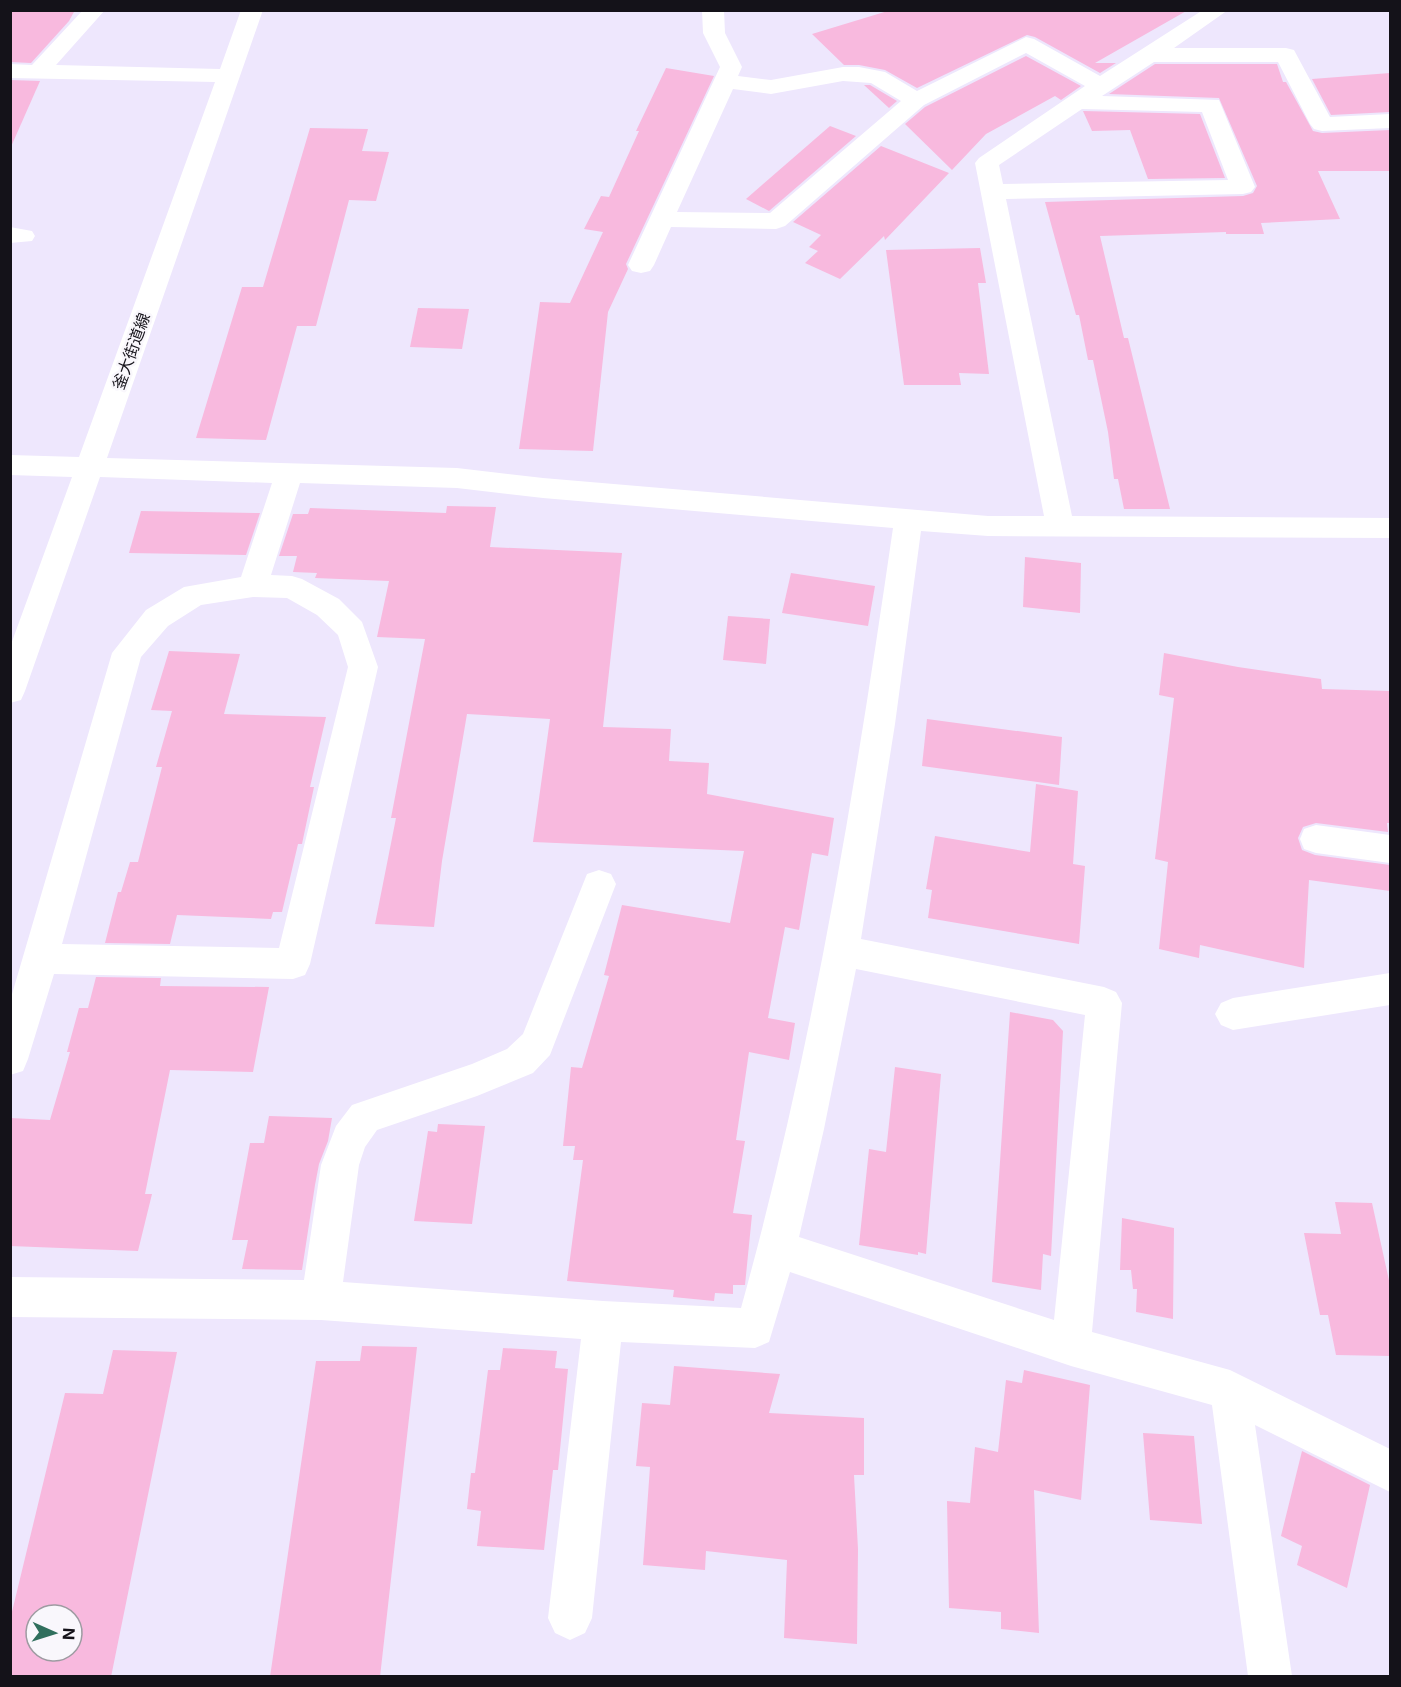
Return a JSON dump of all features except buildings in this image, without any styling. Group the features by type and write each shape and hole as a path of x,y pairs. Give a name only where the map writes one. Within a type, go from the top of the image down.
{"street":[{"path":"38,72 95,10"},
{"name":"釜大街道線","path":"10,692 252,10"},
{"path":"641,265 731,68 714,33 714,10"},
{"path":"1060,526 987,163 1218,10"},
{"path":"662,219 776,221 916,100 1026,44 1101,86"},
{"path":"1151,55 1286,55 1323,124 1390,121"},
{"path":"10,72 230,76"},
{"path":"727,81 771,87 843,74 859,74 877,77 916,100"},
{"path":"994,192 1244,187 1211,105 1080,102"},
{"path":"10,465 457,478 543,488 988,526 1390,528"},
{"path":"253,586 288,474"},
{"path":"10,1297 321,1300 603,1321 755,1328 778,1249 843,951 892,645 908,520"},
{"path":"10,1059 41,959 128,653 158,618 194,595 253,586 292,587 328,607 351,630 363,667 294,964 41,959"},
{"path":"1316,840 1390,849"},
{"path":"321,1300 340,1165 349,1138 365,1117 477,1079 520,1061 537,1044 599,884"},
{"path":"843,951 1104,1003 1071,1346"},
{"path":"1233,1014 1389,994"},
{"path":"778,1249 1071,1346 1230,1390 1390,1471"},
{"path":"570,1618 603,1321"},
{"path":"1230,1390 1270,1677"}]}
